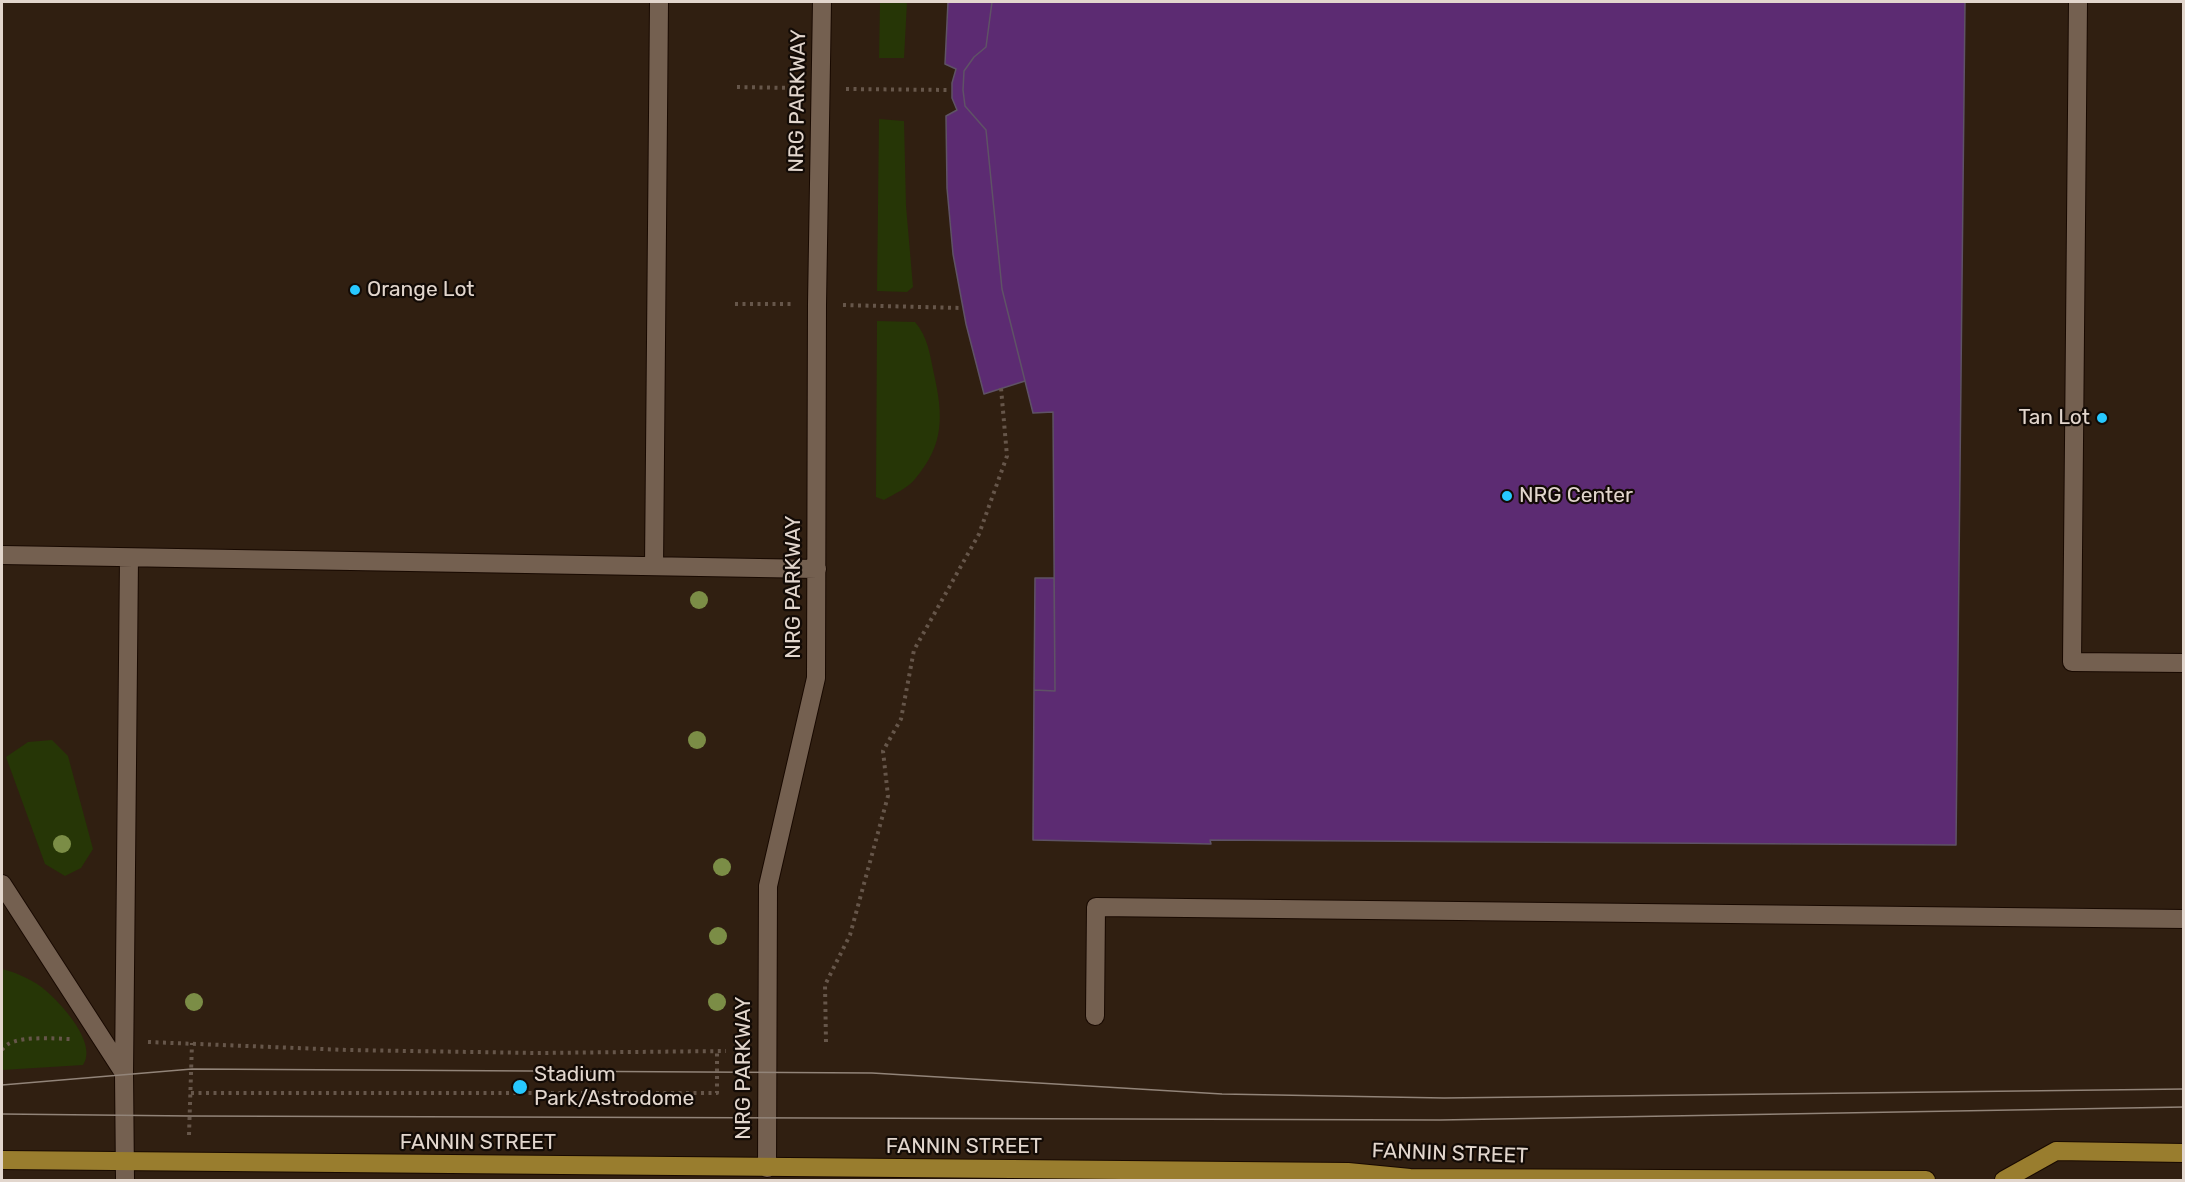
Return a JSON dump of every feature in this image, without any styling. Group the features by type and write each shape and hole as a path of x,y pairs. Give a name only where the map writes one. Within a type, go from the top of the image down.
{"main road":[{"path":"2004,1180 2056,1151 2184,1153"},
{"name":"FANNIN STREET","path":"2,1160 125,1171 188,1163 1348,1172 1422,1178 1926,1180"}],"lane":[{"path":"654,566 659,2"},
{"name":"NRG PARKWAY","path":"767,1168 768,886 816,678 817,304 822,2"},
{"path":"2078,2 2072,662 2184,663"},
{"path":"2,555 817,569"},
{"path":"125,1171 129,558"},
{"path":"2,884 124,1073"},
{"path":"1095,1016 1096,907 2184,919"}],"path":[{"path":"735,304 961,308"},
{"path":"826,1041 825,985 850,935 888,796 883,751 901,719 914,650 979,534 1007,456 1001,388"},
{"path":"2,1050 4,1045 23,1039 73,1039"},
{"path":"160,1043 346,1050 525,1053 726,1051"},
{"path":"188,1163 192,1043"},
{"path":"191,1093 717,1093 717,1051"}],"green space":[{"path":"880,2 907,2 904,58 879,58"},
{"path":"879,119 904,121 906,206 913,287 907,292 877,291"},
{"path":"877,321 915,322 919,328 930,353 940,416 937,441 925,466 909,485 884,500 876,497"},
{"path":"52,740 68,756 93,849 81,868 65,876 45,864 6,757 28,742"},
{"path":"2,969 36,983 66,1011 86,1045 83,1065 2,1070"}],"building":[{"path":"948,2 992,2 986,47 974,57 964,71 963,90 965,106 986,130 1002,289 1025,381 984,394 966,324 953,254 947,188 946,116 957,110 952,98 952,83 956,69 945,64"},
{"name":"NRG Center","path":"992,2 1965,2 1956,845 1210,840 1211,844 1033,840 1034,690 1055,691 1053,412 1033,413 1002,289 986,130 965,106 964,71 974,57 986,47"},
{"path":"1035,578 1054,578 1055,691 1034,690"}],"tram line":[{"path":"2,1085 192,1069 872,1073 1222,1094 1444,1098 2184,1089"},
{"path":"2,1114 1440,1120 2184,1107"}],"place":[{"name":"Orange Lot","path":"355,290"},
{"name":"Tan Lot","path":"2102,418"},
{"name":"NRG Center","path":"1507,496"},
{"name":"Stadium Park/Astrodome","path":"520,1087"}]}
